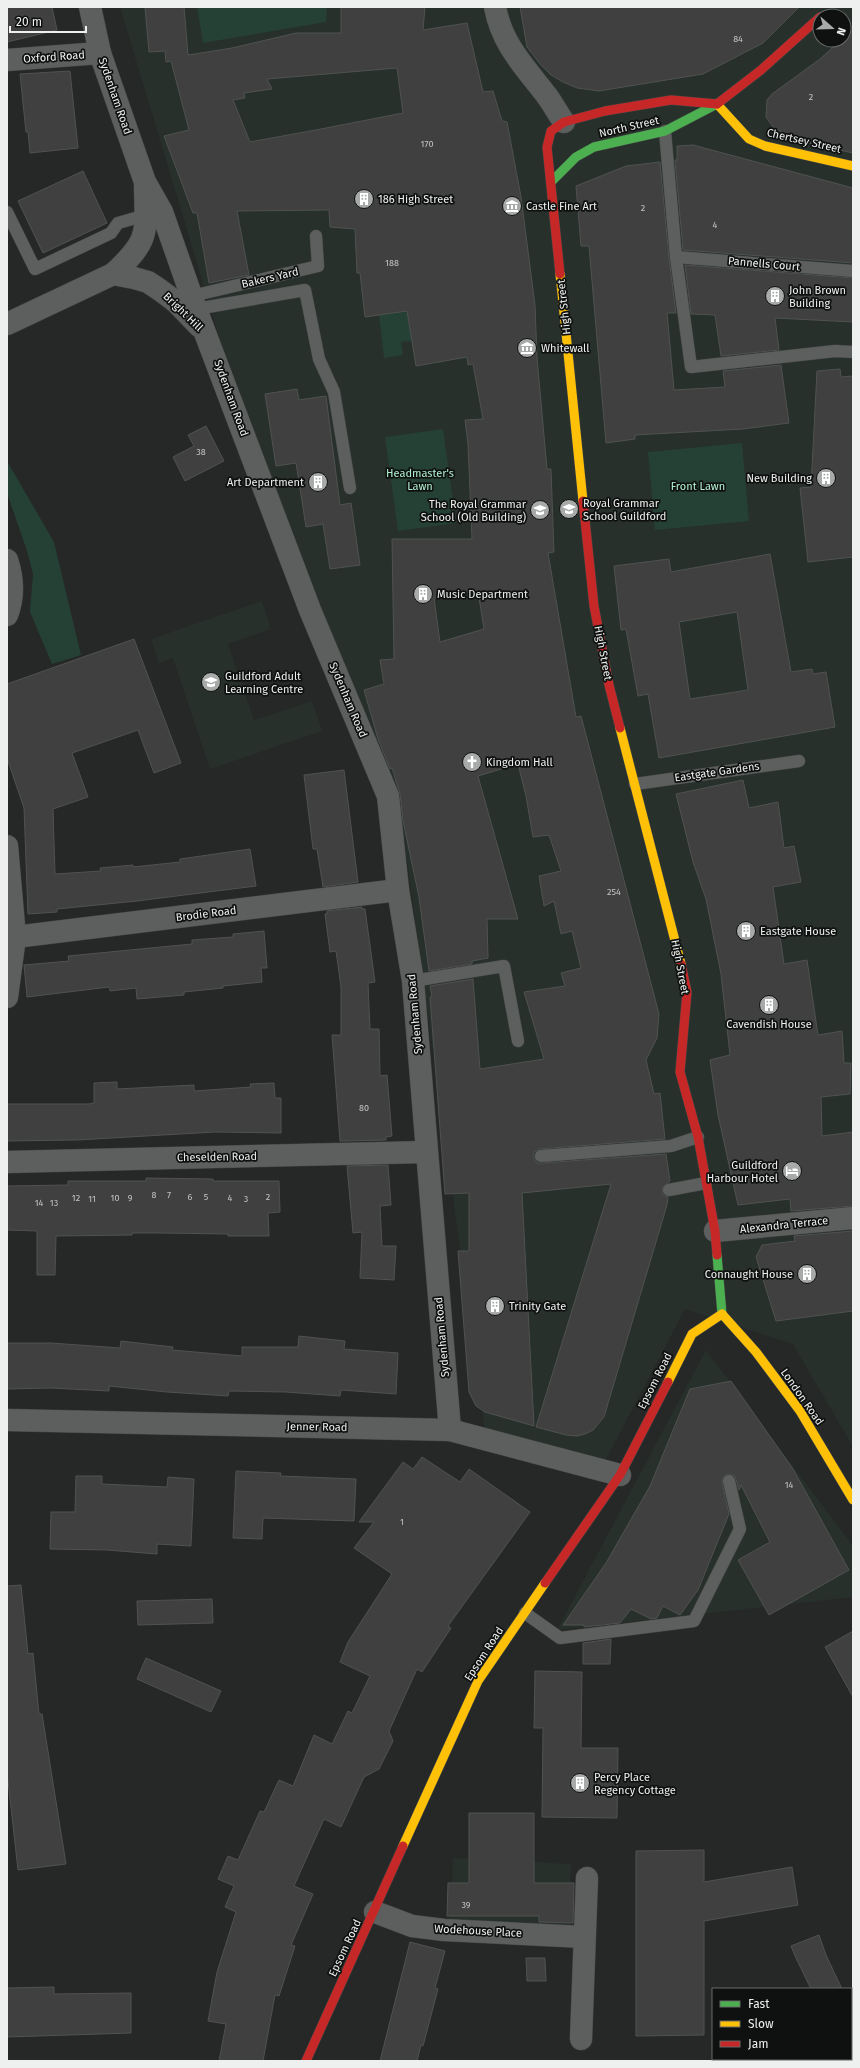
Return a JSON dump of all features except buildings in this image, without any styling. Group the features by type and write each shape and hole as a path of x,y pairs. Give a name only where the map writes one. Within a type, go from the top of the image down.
{"main road":[{"name":"North Street","path":"552,181 576,157 594,147 665,131 717,104 761,70 812,24"},
{"name":"North Street","path":"564,122 604,111 672,100 717,104"},
{"name":"Chertsey Street","path":"717,104 739,130 749,139 765,146 853,166"},
{"name":"High Street","path":"564,122 551,132 547,147 552,181 594,606 609,685 668,908 687,992 680,1072 698,1137 715,1231 722,1314"},
{"name":"Epsom Road","path":"306,2061 375,1912 478,1681 620,1475 692,1334 722,1314"},
{"name":"London Road","path":"722,1314 756,1352 800,1411 853,1500"}],"street":[{"name":"Sydenham Road","path":"90,7 100,53 145,182 162,212 194,302 310,610 388,796 398,890 414,981 426,1152 450,1430"},
{"path":"495,7 507,41 520,64 548,97 564,122"},
{"name":"Oxford Road","path":"7,60 100,53"},
{"path":"7,324 113,274 138,249 145,233 145,182"},
{"name":"Bright Hill","path":"113,274 148,282 176,302 208,336"},
{"path":"7,560 12,580 12,596 7,615"},
{"path":"7,846 15,937 7,997"},
{"name":"Brodie Road","path":"15,937 398,890"},
{"name":"Cheselden Road","path":"7,1162 426,1152"},
{"name":"Alexandra Terrace","path":"715,1231 853,1218"},
{"name":"Jenner Road","path":"7,1420 450,1430 620,1475"},
{"path":"581,2039 586,1878"},
{"name":"Wodehouse Place","path":"375,1912 412,1926 444,1930 584,1937"}],"lane":[{"path":"665,131 676,257 691,367 739,363 835,351 853,352"},
{"path":"7,212 35,269 111,233 118,223 146,215"},
{"name":"Bakers Yard","path":"194,302 318,266 316,236"},
{"name":"Pannells Court","path":"676,257 853,272"},
{"path":"194,302 305,290 319,359 334,392 350,488"},
{"name":"Eastgate Gardens","path":"635,784 799,761"},
{"path":"414,981 504,966 518,1041"},
{"path":"541,1156 671,1146 698,1137"},
{"path":"669,1190 706,1183"},
{"path":"525,1613 560,1638 694,1621 740,1529 729,1481"}],"shaded area":[{"path":"120,7 853,7 853,1447 793,1344 685,1309 602,1467 485,1431 399,803 307,578 221,343"},
{"name":"Guildford Adult Learning Centre","path":"262,601 271,629 228,644 254,720 312,701 322,731 210,769 173,658 159,663 151,639"},
{"path":"706,1350 853,1546 853,1597 557,1630"},
{"path":"453,1858 571,1864 568,1925 450,1920"}],"green space":[{"path":"197,7 327,7 326,22 203,43"},
{"path":"407,311 412,341 401,342 403,355 384,358 379,315"},
{"name":"Headmaster's Lawn","path":"443,429 456,523 398,531 385,437"},
{"name":"Front Lawn","path":"742,443 749,521 655,530 648,452"},
{"path":"7,461 54,542 81,655 52,664 30,612 33,574 27,551 7,493"}],"traffic: fast":[{"path":"552,181 576,157 594,147 665,131 717,104"},
{"path":"717,1255 722,1314"}],"traffic: slow":[{"path":"717,104 749,139 765,146 853,166"},
{"path":"560,274 583,501"},
{"path":"620,728 681,964"},
{"path":"722,1314 756,1352 800,1411 853,1500"},
{"path":"668,1382 692,1334 722,1314"},
{"path":"403,1846 478,1681 545,1583"}],"traffic: jam":[{"path":"717,104 761,70 812,24"},
{"path":"560,274 547,147 551,131 564,122 605,111 671,100 717,104"},
{"path":"583,501 594,606 609,685 620,728"},
{"path":"681,964 687,992 680,1072 698,1137 715,1231 717,1255"},
{"path":"545,1583 620,1475 668,1382"},
{"path":"306,2061 403,1846"}],"place":[{"name":"186 High Street","path":"364,199"},
{"name":"Castle Fine Art","path":"512,206"},
{"name":"John Brown Building","path":"775,296"},
{"name":"Whitewall","path":"527,348"},
{"name":"New Building","path":"826,478"},
{"name":"Art Department","path":"318,482"},
{"name":"Royal Grammar School Guildford","path":"569,509"},
{"name":"The Royal Grammar School (Old Building)","path":"540,510"},
{"name":"Music Department","path":"423,594"},
{"name":"Guildford Adult Learning Centre","path":"211,682"},
{"name":"Kingdom Hall","path":"472,762"},
{"name":"Eastgate House","path":"746,931"},
{"name":"Cavendish House","path":"769,1005"},
{"name":"Guildford Harbour Hotel","path":"792,1171"},
{"name":"Connaught House","path":"807,1274"},
{"name":"Trinity Gate","path":"495,1306"},
{"name":"Percy Place Regency Cottage","path":"580,1783"}]}
